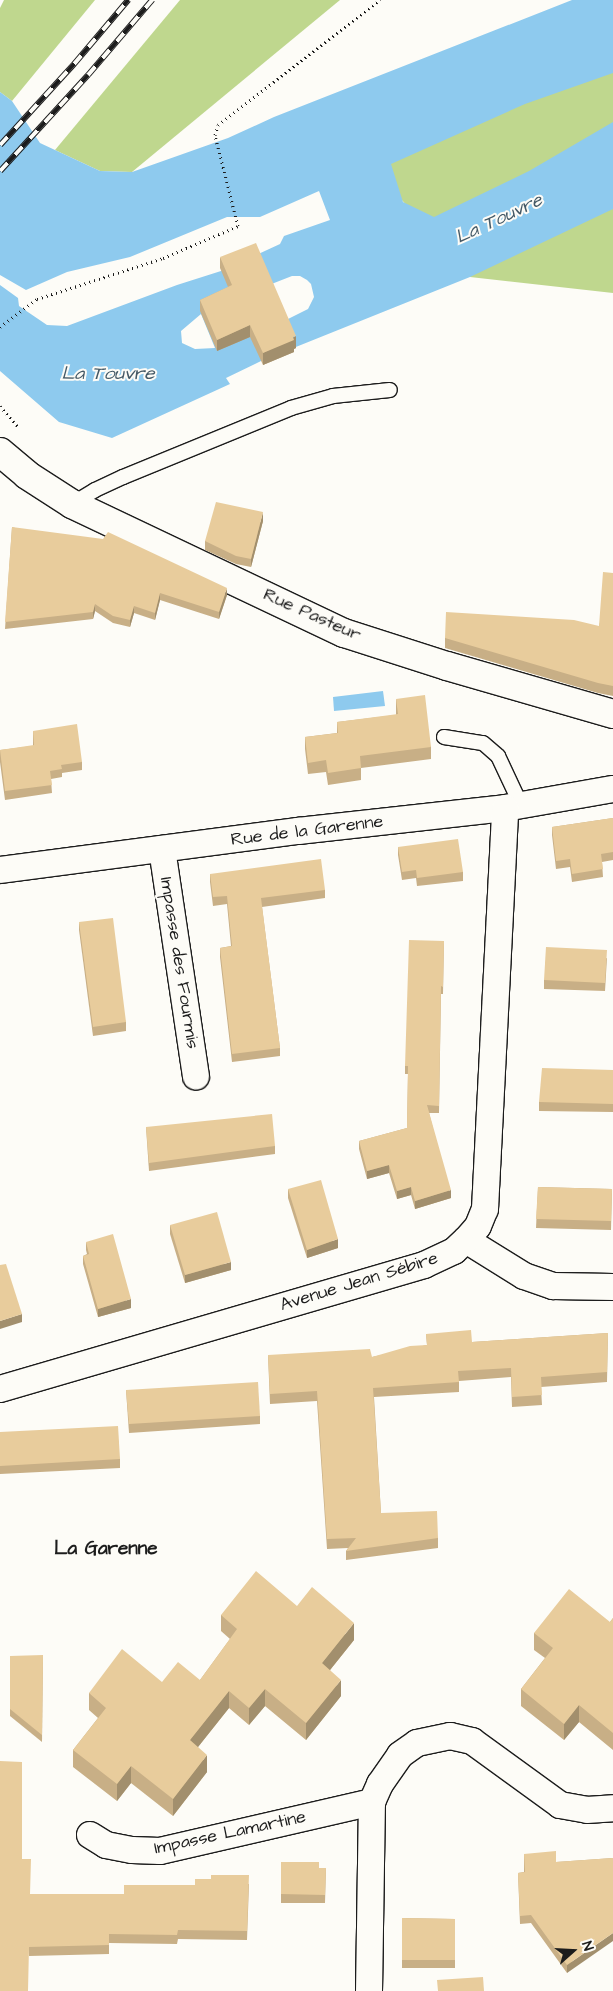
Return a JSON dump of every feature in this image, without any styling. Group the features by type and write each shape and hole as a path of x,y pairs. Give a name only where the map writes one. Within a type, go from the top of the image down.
{"street":[{"name":"Rue Pasteur","path":"0,452 27,475 72,504 344,633 447,666 613,714"},
{"name":"Rue de la Garenne","path":"0,870 162,848 513,806 613,790"},
{"name":"Avenue Jean Sébire","path":"0,1389 424,1265 454,1252 466,1240 478,1226 485,1209 513,806"},
{"name":"Impasse des Fourmis","path":"162,848 196,1076"},
{"path":"466,1240 524,1276 553,1286 613,1287"},
{"path":"369,1991 372,1802 380,1784 400,1756 417,1743 450,1736 472,1741 560,1805 587,1810 613,1808"},
{"name":"Impasse Lamartine","path":"90,1835 106,1845 132,1850 160,1851 372,1802"}],"lane":[{"path":"72,504 95,490 123,477 291,408 333,396 390,390"},
{"path":"444,738 482,743 498,756 513,806"}],"path":[{"path":"0,328 26,305 37,299 163,258 238,226 215,135 218,125 380,0"}],"green space":[{"path":"4,0 95,0 12,101 0,92 0,8"},
{"path":"180,0 340,0 132,172 100,171 55,150"},
{"path":"613,26 613,293 470,277 354,146"}],"water":[{"name":"La Touvre","path":"572,0 613,0 613,73 525,104 391,164 403,202 434,217 529,171 613,122 613,209 470,277 261,361 226,378 230,384 112,438 59,422 0,371 0,285 18,298 19,306 47,325 67,326 177,285 221,271 280,244 284,236 330,220 319,191 260,217 227,217 130,257 67,272 26,290 0,275 0,92 12,101 40,143 100,171 132,172 228,138 274,117","holes":["292,276 300,276 307,280 311,284 314,297 308,309 284,321 269,285","201,314 215,348 195,349 182,343 181,331"]},
{"path":"383,691 385,706 334,711 333,697"}],"building":[{"path":"256,243 296,336 293,337 294,340 263,353 250,325 217,340 200,300 232,285 220,257"},
{"path":"216,502 263,512 251,559 236,556 205,541"},
{"path":"12,527 103,539 108,532 227,588 219,612 160,593 155,613 134,606 130,620 113,616 95,604 93,612 5,622"},
{"path":"603,572 613,573 613,686 445,638 446,612 574,620 599,626"},
{"path":"425,695 431,747 360,756 361,768 328,773 326,760 308,763 305,737 338,733 337,722 398,714 396,699"},
{"path":"77,724 82,762 61,765 62,769 50,771 52,785 5,791 0,750 34,745 33,731"},
{"path":"613,818 613,852 601,854 603,869 572,874 570,859 556,861 552,827"},
{"path":"458,839 463,872 417,878 416,870 402,872 398,847"},
{"path":"321,859 325,890 261,898 280,1048 232,1054 220,948 232,946 227,896 213,897 210,874"},
{"path":"113,918 126,1022 93,1027 79,922"},
{"path":"409,940 444,941 443,987 441,986 439,1106 427,1105 451,1190 415,1201 411,1187 397,1191 389,1165 367,1171 359,1141 407,1128 408,1066 405,1066"},
{"path":"546,947 607,950 605,983 544,980"},
{"path":"542,1068 613,1070 613,1104 539,1102"},
{"path":"272,1114 275,1146 149,1163 146,1127"},
{"path":"321,1180 338,1239 307,1250 288,1189"},
{"path":"538,1187 612,1189 611,1221 536,1219"},
{"path":"217,1212 231,1262 185,1275 170,1225"},
{"path":"113,1234 131,1299 98,1309 83,1256 89,1254 86,1242"},
{"path":"6,1264 22,1314 0,1321 0,1265"},
{"path":"471,1330 472,1342 608,1333 607,1372 541,1377 542,1395 512,1397 511,1368 458,1371 459,1382 373,1388 381,1513 437,1511 438,1538 346,1551 356,1538 327,1539 317,1391 270,1394 268,1355 370,1349 372,1357 410,1346 427,1345 426,1334"},
{"path":"258,1382 260,1416 129,1424 126,1390"},
{"path":"118,1426 120,1459 0,1466 0,1432"},
{"path":"256,1571 297,1606 312,1587 354,1623 322,1663 341,1680 306,1723 265,1689 249,1708 229,1691 190,1740 207,1755 173,1799 131,1766 117,1784 73,1750 106,1708 89,1693 122,1649 162,1682 178,1662 200,1680 237,1629 221,1615"},
{"path":"569,1589 610,1622 613,1618 613,1733 579,1705 564,1724 521,1689 553,1648 534,1633"},
{"path":"43,1655 42,1735 10,1709 10,1656"},
{"path":"0,1761 22,1762 22,1859 31,1859 30,1894 124,1894 124,1885 195,1885 195,1879 211,1879 211,1875 249,1875 247,1931 178,1930 177,1935 109,1934 109,1945 29,1947 28,1991 0,1991"},
{"path":"556,1851 556,1862 613,1858 613,1933 567,1965 531,1915 520,1916 518,1873 525,1872 524,1854"},
{"path":"281,1862 319,1862 319,1868 326,1868 325,1895 281,1894"},
{"path":"402,1918 455,1919 455,1960 402,1960"},
{"path":"483,1977 484,1991 438,1991 437,1980"}],"railway":[{"path":"0,145 74,64 128,0"},
{"path":"0,171 88,75 152,0"}],"district":[{"name":"La Garenne","path":"106,1549"}]}
